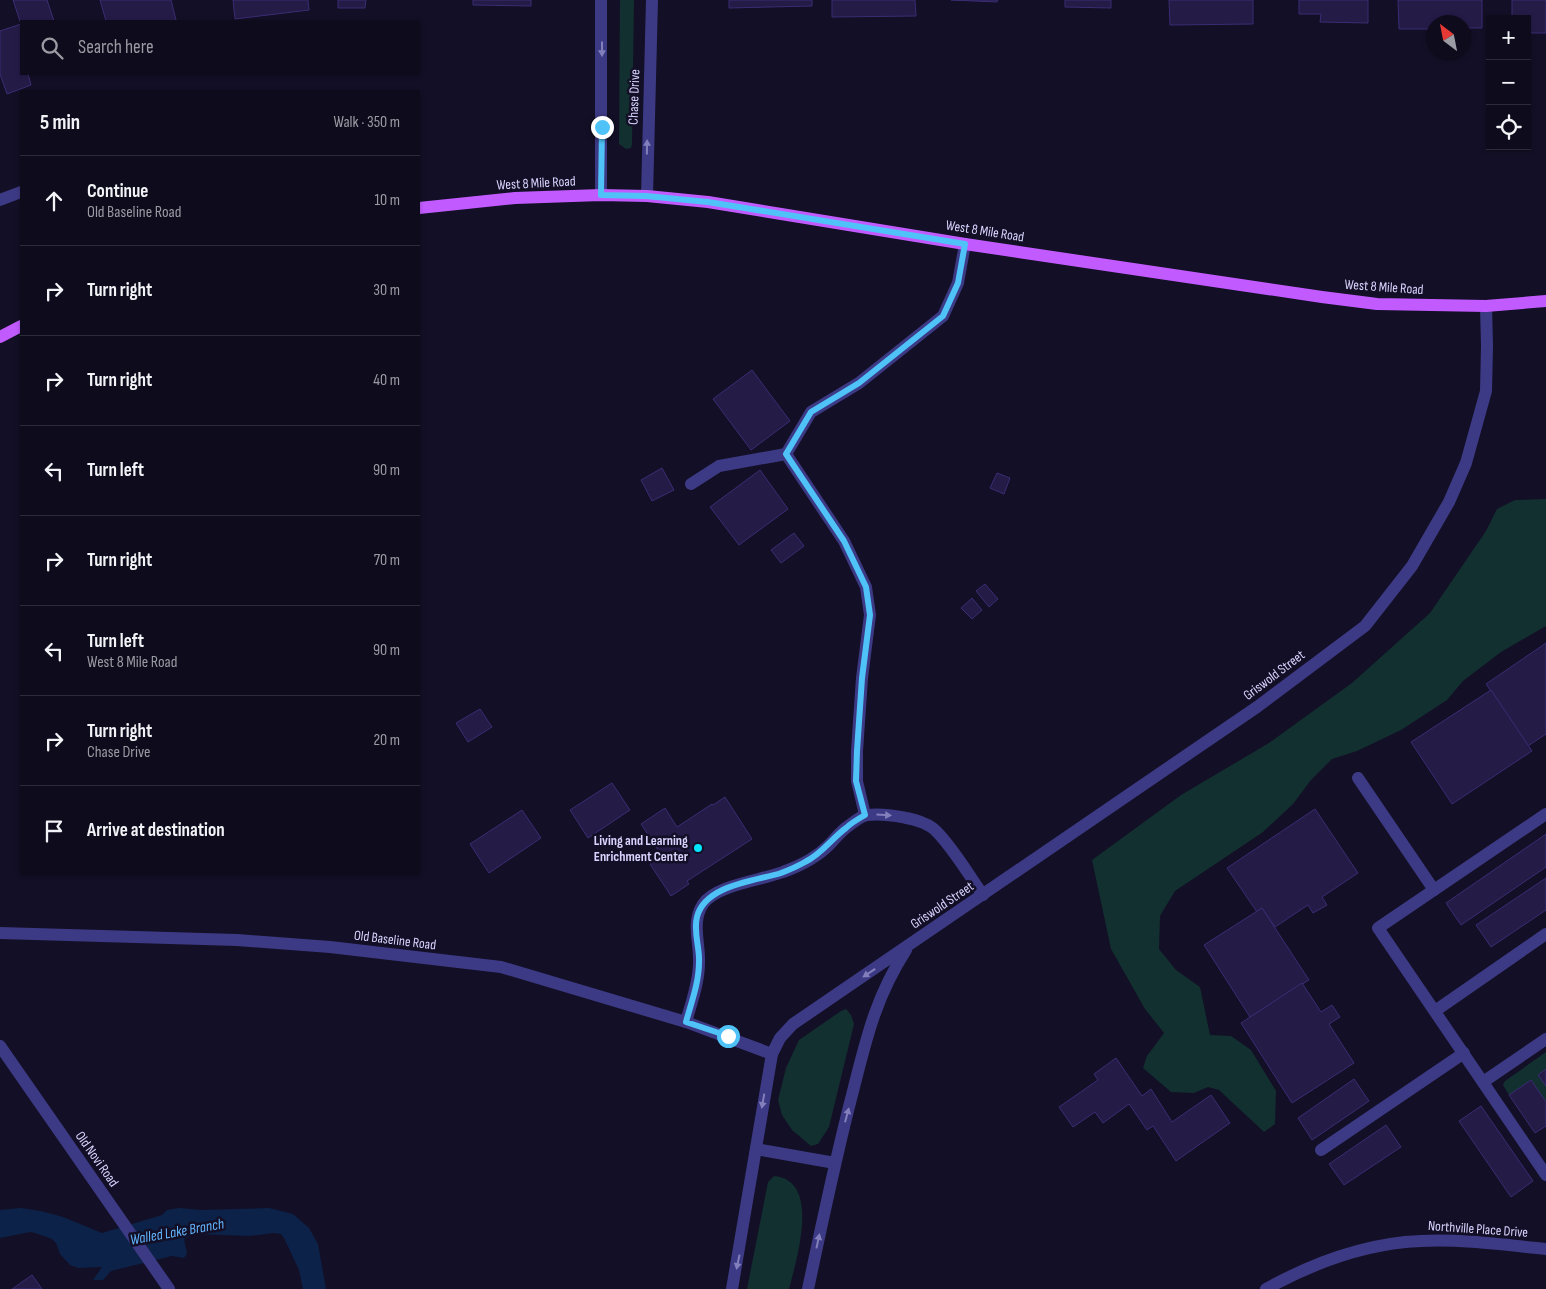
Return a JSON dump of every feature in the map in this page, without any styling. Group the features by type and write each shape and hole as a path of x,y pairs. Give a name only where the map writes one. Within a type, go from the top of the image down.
{"main road":[{"name":"West 8 Mile Road","path":"420,208 515,198 601,195 646,196 743,207 965,244 1312,296 1378,304 1486,306 1546,301"},
{"path":"0,337 20,327"}],"street":[{"path":"601,195 602,0"},
{"name":"Chase Drive","path":"646,196 652,0"},
{"path":"0,200 20,192"},
{"path":"691,484 719,466 786,454 811,412 859,383 943,316 958,283 965,244"},
{"name":"Griswold Street","path":"732,1289 740,1252 772,1054 780,1038 793,1024 1257,707 1365,626 1412,566 1449,502 1466,463 1486,391 1486,306"},
{"path":"786,454 844,541 866,587 870,615 862,678 856,781 865,815"},
{"path":"1358,778 1434,890"},
{"path":"1544,1166 1483,1082 1378,928 1546,814"},
{"path":"686,1022 697,982 699,962 696,937 697,917 704,903 727,888 782,872 805,863 828,846 845,828 865,815 902,817 934,829 983,895"},
{"name":"Old Baseline Road","path":"0,933 237,940 330,947 501,967 686,1022 772,1054"},
{"path":"1435,1011 1546,934"},
{"name":"Griswold Street","path":"808,1289 834,1163 872,1020 893,971 909,945"},
{"path":"1483,1082 1546,1039"},
{"name":"Old Novi Road","path":"0,1046 169,1289"},
{"path":"1321,1150 1464,1053"},
{"path":"756,1149 834,1163"},
{"name":"Northville Place Drive","path":"1266,1289 1318,1264 1343,1255 1369,1248 1420,1240 1473,1241 1546,1249"}],"green space":[{"path":"620,0 634,0 632,144 631,148 626,149 619,144"},
{"path":"1546,499 1546,626 1501,652 1463,681 1447,700 1401,730 1357,751 1332,759 1311,780 1293,804 1263,832 1175,891 1160,916 1159,949 1176,970 1200,987 1210,1035 1231,1036 1251,1050 1276,1091 1275,1124 1264,1132 1219,1090 1208,1087 1194,1093 1171,1092 1143,1068 1147,1056 1164,1033 1145,1009 1111,949 1092,860 1181,795 1269,743 1352,683 1430,613 1486,531 1497,509 1515,500"},
{"path":"846,1009 851,1015 854,1024 829,1127 818,1144 811,1146 792,1130 782,1115 778,1100 786,1068 799,1040"},
{"path":"1546,1052 1546,1102 1531,1080 1509,1095 1503,1085 1505,1081"},
{"path":"774,1176 789,1181 798,1191 802,1206 800,1242 796,1260 789,1289 747,1289 768,1182"}],"water":[{"name":"Walled Lake Branch","path":"21,1208 63,1217 102,1233 162,1215 167,1210 179,1208 202,1210 269,1208 293,1214 309,1228 318,1244 326,1289 303,1289 299,1270 284,1238 281,1234 274,1233 250,1236 195,1234 184,1239 187,1254 184,1258 172,1256 111,1271 103,1280 93,1280 102,1267 78,1268 70,1265 60,1254 56,1243 52,1239 30,1232 0,1238 0,1210"}],"building":[{"path":"13,0 47,0 54,20 20,21"},
{"path":"100,0 171,0 176,20 106,20"},
{"path":"233,0 308,0 309,10 235,19"},
{"path":"338,0 366,0 365,8 338,8"},
{"path":"473,0 531,0 531,6 473,5"},
{"path":"729,0 812,0 812,6 729,8"},
{"path":"832,0 915,0 916,16 832,17"},
{"path":"951,0 998,0 997,2"},
{"path":"1065,0 1111,0 1111,8 1065,7"},
{"path":"1169,0 1253,0 1253,24 1170,25"},
{"path":"1299,0 1368,0 1368,23 1320,22 1321,14 1299,14"},
{"path":"1398,0 1482,0 1482,28 1471,28 1471,15 1426,15 1426,29 1399,29"},
{"path":"1512,0 1546,0 1546,33 1531,33 1531,15 1512,15"},
{"path":"20,24 20,75 28,75 31,85 7,94 0,74 0,31"},
{"path":"752,370 790,421 751,450 713,399"},
{"path":"662,468 674,490 652,501 641,480"},
{"path":"760,470 788,509 739,545 710,507"},
{"path":"997,473 1010,478 1004,494 990,488"},
{"path":"794,533 804,546 781,563 771,550"},
{"path":"985,584 998,599 989,607 976,591"},
{"path":"972,598 982,610 972,619 961,608"},
{"path":"1546,643 1546,734 1528,746 1486,684"},
{"path":"1491,690 1532,751 1452,804 1411,742"},
{"path":"480,709 492,727 468,742 456,723"},
{"path":"612,783 630,810 588,838 570,810"},
{"name":"Living and Learning Enrichment Center","path":"725,797 752,839 687,881 689,884 671,896 650,864 662,856 641,824 665,808 677,827"},
{"path":"1315,809 1358,873 1322,897 1327,905 1313,913 1308,905 1275,927 1262,908 1257,912 1227,868"},
{"path":"522,810 541,838 489,873 470,844"},
{"path":"1546,834 1546,867 1461,925 1446,903"},
{"path":"1546,878 1546,910 1491,947 1476,925"},
{"path":"1262,908 1309,980 1250,1017 1204,945"},
{"path":"1302,983 1321,1012 1332,1005 1340,1017 1329,1024 1354,1063 1292,1103 1241,1023"},
{"path":"1116,1058 1142,1096 1151,1089 1172,1122 1211,1095 1230,1123 1176,1161 1153,1126 1147,1130 1129,1104 1103,1123 1095,1112 1073,1127 1059,1107 1098,1080 1094,1074"},
{"path":"1546,1069 1546,1086 1538,1075"},
{"path":"1354,1079 1369,1101 1312,1140 1298,1118"},
{"path":"1531,1080 1546,1102 1546,1126 1535,1133 1509,1095"},
{"path":"1481,1106 1533,1181 1511,1197 1459,1121"},
{"path":"1386,1125 1401,1147 1344,1185 1329,1164"},
{"path":"32,1275 42,1289 12,1289"}],"place":[{"name":"Living and Learning Enrichment Center","path":"698,848"}],"route":[{"path":"602,127 601,195 646,196 708,202 779,212 965,244 958,283 943,316 859,383 811,412 786,454 844,541 866,587 870,615 862,678 856,781 865,815 845,828 828,846 805,863 782,872 727,888 704,903 697,917 696,937 699,962 697,982 686,1022 728,1036"}]}
